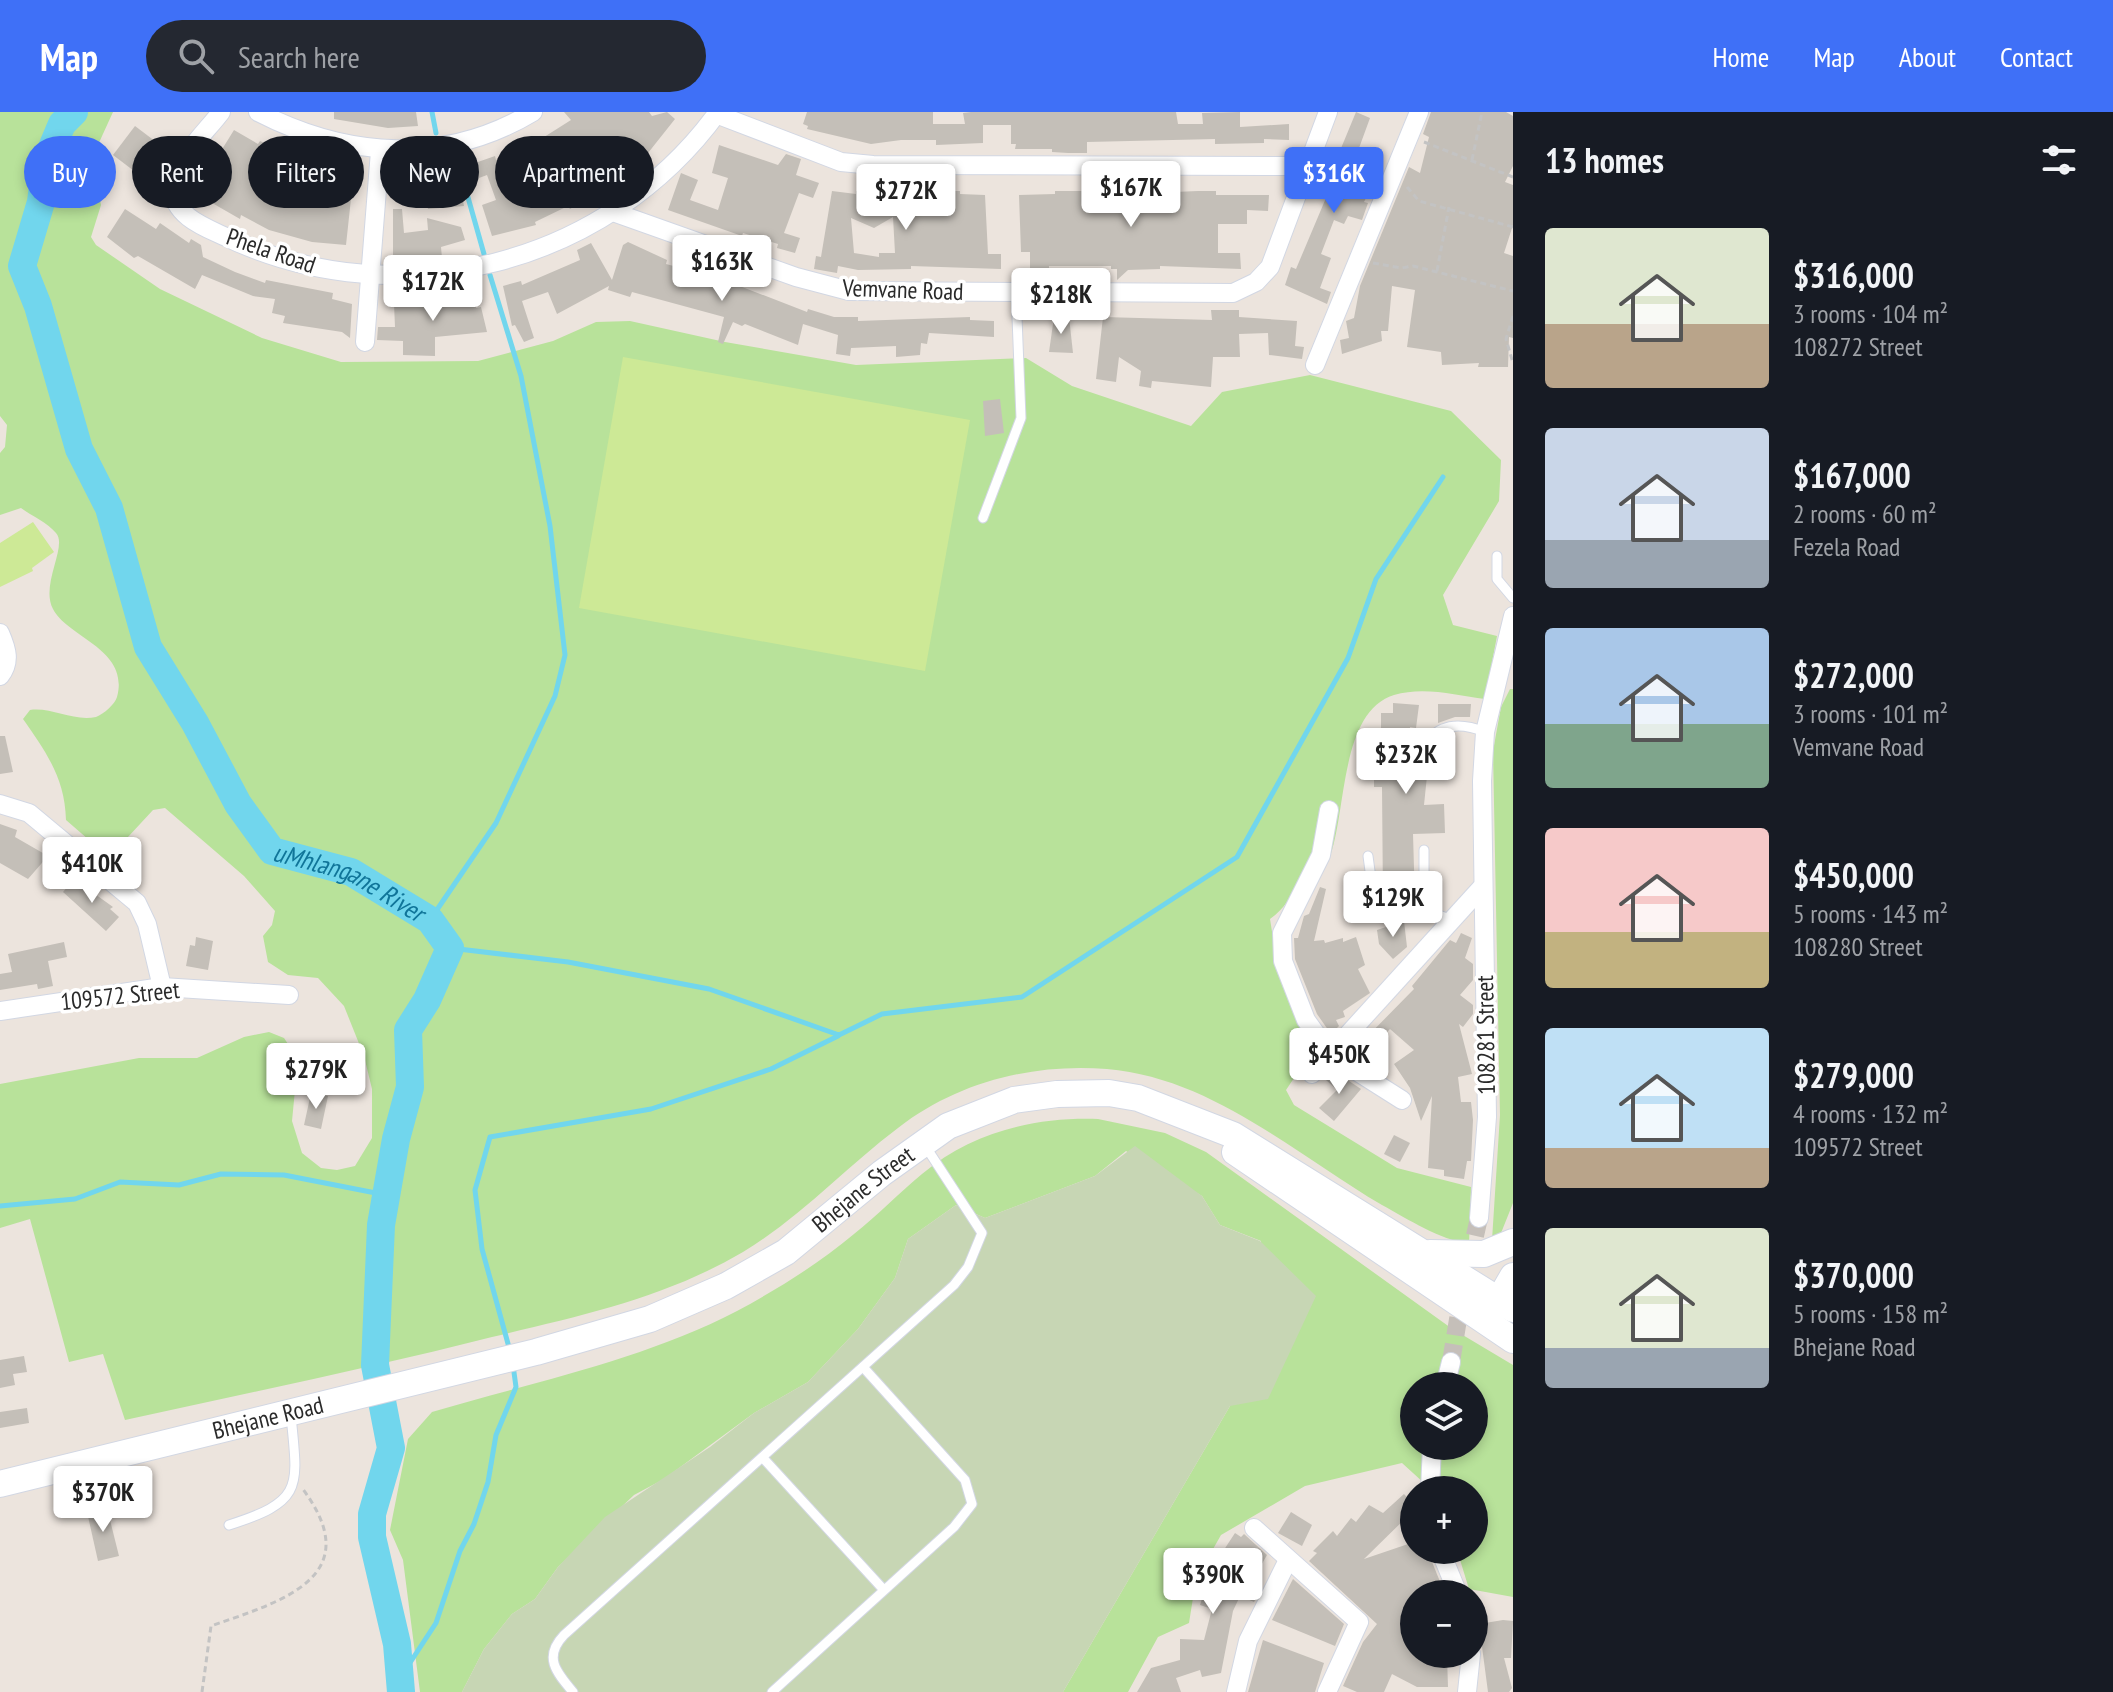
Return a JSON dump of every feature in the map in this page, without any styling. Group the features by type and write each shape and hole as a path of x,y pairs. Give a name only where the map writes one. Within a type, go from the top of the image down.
{"street":[{"name":"Phela Road","path":"221,112 175,176 173,192 187,216 244,246 284,260 368,276 420,277 483,266 544,248 613,212 674,162 717,113"},
{"path":"258,112 308,134 380,151 365,342"},
{"path":"479,137 533,112"},
{"name":"Vemvane Road","path":"613,212 827,287 873,292 1233,293 1250,286 1270,267 1328,112"},
{"path":"1315,365 1419,112"},
{"path":"717,113 841,162 859,164 1306,166"},
{"name":"108281 Street","path":"1479,1218 1487,1117 1482,887 1485,732 1513,616"},
{"path":"0,633 8,654 6,668 0,676"},
{"path":"0,804 29,813 137,903 144,914 162,987"},
{"path":"1329,810 1321,855 1285,922 1281,948 1306,1020 1331,1055 1402,1100"},
{"path":"1312,1074 1482,887"},
{"name":"109572 Street","path":"0,1011 162,987 289,995"},
{"name":"Bhejane Street","path":"536,1352 650,1319 753,1273 816,1230 922,1141 1002,1104 1057,1094 1109,1093 1138,1098 1233,1135 1499,1300"},
{"name":"Bhejane Street","path":"1201,1125 1266,1175 1513,1340"},
{"path":"1427,1253 1484,1254 1513,1242"},
{"path":"1499,1300 1513,1242"},
{"path":"1478,1319 1499,1300 1513,1276"},
{"name":"Bhejane Road","path":"0,1484 536,1352"},
{"path":"1448,1372 1451,1362"},
{"path":"1254,1528 1350,1611 1359,1627 1327,1692"},
{"path":"1236,1692 1248,1641 1288,1560"},
{"path":"1467,1692 1470,1668"}],"lane":[{"path":"983,518 1021,418 1016,292"},
{"path":"1497,556 1497,579 1513,598"},
{"path":"1430,738 1441,729 1454,725 1485,732"},
{"path":"1424,850 1424,910"},
{"path":"1368,856 1374,901 1381,909 1424,910 1450,919"},
{"path":"573,1692 553,1665 556,1644 954,1285 968,1267 982,1233 922,1141"},
{"path":"776,1691 965,1515 972,1498 955,1468 863,1367"},
{"path":"229,1525 282,1504 295,1478 290,1412"},
{"path":"763,1458 883,1589"}],"path":[{"path":"1472,160 1482,112"},
{"path":"1410,136 1513,177"},
{"path":"1392,179 1409,188 1419,201 1513,227"},
{"path":"1437,271 1449,207"},
{"path":"1357,259 1387,266 1437,271 1513,291"},
{"path":"1513,316 1506,339 1513,363"},
{"path":"202,1692 211,1626 290,1598 304,1587 322,1564 325,1538 318,1510 295,1478"}],"green space":[{"path":"0,112 113,112 102,136 24,136 24,208 100,208 91,237 96,245 160,289 262,338 341,362 478,361 553,341 596,322 630,321 725,342 856,365 1026,358 1072,386 1191,426 1222,392 1310,375 1451,411 1501,460 1499,501 1443,595 1453,625 1497,636 1485,699 1416,691 1394,695 1376,705 1363,721 1354,742 1329,859 1302,883 1270,919 1277,963 1316,1045 1286,1090 1294,1105 1397,1168 1471,1187 1469,1244 1413,1223 1251,1121 1182,1087 1145,1075 1107,1069 1051,1069 997,1079 921,1112 764,1238 713,1268 653,1294 590,1313 354,1370 125,1420 103,1354 69,1362 30,1219 0,1228 0,1084 139,1058 197,1058 244,1037 269,1032 284,1038 298,1059 292,1121 302,1153 321,1168 337,1170 355,1166 372,1138 372,1089 364,1056 344,1006 318,978 288,975 268,962 263,936 272,925 275,911 244,876 165,808 153,810 115,851 104,853 66,820 58,778 23,719 30,710 80,718 96,717 116,700 119,681 115,667 106,656 53,609 50,589 59,547 56,533 21,508 0,515 0,453 5,447 7,425 0,416"},
{"path":"623,357 970,420 925,671 579,608"},
{"path":"33,522 54,552 32,568 33,571 0,587 0,543"},
{"path":"1510,689 1513,689 1513,1203 1501,1233 1492,1240 1500,1115 1493,751 1501,707"},
{"path":"1098,1119 1165,1133 1206,1152 1451,1328 1513,1365 1513,1597 1488,1592 1488,1580 1466,1580 1461,1564 1488,1564 1488,1476 1440,1476 1441,1460 1488,1460 1488,1372 1400,1372 1400,1460 1423,1460 1424,1476 1416,1476 1402,1463 1305,1486 1221,1535 1196,1579 1189,1623 1158,1637 1128,1692 1063,1692 1230,1406 1261,1241 1220,1225 1202,1196 1126,1151 1095,1176 985,1218 956,1205 908,1239 895,1278 858,1329 808,1382 754,1413 664,1479 634,1495 558,1567 535,1599 512,1614 484,1649 462,1692 420,1692 403,1560 390,1530 408,1439 432,1412 626,1357 701,1328 752,1303 812,1266 863,1227 922,1174 962,1147 1027,1124"},
{"path":"1135,1146 1202,1196 1220,1225 1260,1241 1316,1296 1268,1399 1230,1406 1063,1692 462,1692 484,1649 512,1614 535,1599 558,1567 605,1517 710,1447 754,1413 808,1382 858,1329 895,1278 908,1239 956,1205 985,1218 1095,1176"}],"building":[{"path":"334,112 416,112 418,126 388,128 334,119"},
{"path":"564,112 649,112 652,116 667,112 675,119 654,145 654,136 546,136 571,120"},
{"path":"807,112 933,112 933,124 965,124 963,113 971,112 1176,112 1178,124 1203,124 1202,113 1240,112 1240,127 1289,124 1289,140 1215,144 1215,139 1087,142 1087,153 1068,153 1052,152 1052,149 1015,149 1016,144 1011,144 1011,125 983,125 983,143 936,145 936,140 901,140 871,144 807,129 808,126 803,124"},
{"path":"1356,112 1370,118 1351,170 1375,180 1364,202 1368,203 1362,220 1348,216 1344,224 1334,220 1321,254 1331,258 1320,288 1331,292 1327,304 1285,285 1291,267 1296,269 1342,160 1337,158"},
{"path":"1431,112 1506,112 1513,116 1513,166 1505,182 1513,185 1513,225 1504,253 1513,256 1513,338 1509,337 1508,367 1478,367 1479,363 1442,365 1441,352 1407,347 1415,290 1392,286 1388,331 1381,331 1382,341 1342,354 1340,340 1349,338 1346,321 1354,318 1360,286 1409,167 1420,173 1429,137 1423,134"},
{"path":"135,126 148,136 132,136 132,169 116,157 116,151"},
{"path":"234,130 248,138 248,208 350,208 346,245 312,242 269,230 221,208 232,208 230,136"},
{"path":"719,145 778,165 786,154 801,159 796,175 819,183 813,198 799,193 784,233 800,238 795,253 777,248 778,244 743,233 742,236 668,210 681,173 698,180 690,200 718,210 728,178 712,173"},
{"path":"495,156 495,197 487,175 479,178 479,162"},
{"path":"832,191 911,194 911,191 960,191 960,194 985,195 988,254 1001,254 1001,269 911,266 911,269 858,270 838,266 837,273 814,269 816,256 821,257","holes":["893,217 895,253 879,253 879,257 854,253 851,218 874,228"]},
{"path":"1055,191 1104,191 1104,195 1216,191 1216,195 1269,195 1268,211 1247,210 1247,224 1218,224 1218,253 1240,253 1241,269 1160,266 1160,269 1128,270 1117,280 1117,269 1111,269 1111,266 1049,266 1049,270 1030,270 1030,252 1021,252 1019,195 1055,194"},
{"path":"495,200 495,208 564,208 535,222 536,225 492,236 482,205"},
{"path":"125,209 156,229 160,223 189,243 191,239 201,245 203,257 235,272 265,283 266,280 333,293 332,299 352,304 350,338 342,332 283,323 285,316 272,313 275,299 253,296 202,275 195,289 138,256 134,258 107,237"},
{"path":"393,209 402,209 404,233 428,230 427,218 461,227 465,240 441,247 442,258 424,260 423,257 393,255"},
{"path":"628,242 667,260 666,264 719,278 807,312 808,309 834,317 858,317 858,321 970,317 970,320 994,321 994,337 929,333 927,344 921,343 920,355 896,357 896,346 851,348 850,356 836,354 838,335 803,324 798,345 733,322 723,344 718,342 724,317 632,292 630,297 608,290 609,286 557,314 548,292 522,301 534,338 524,342 515,325 512,326 503,286 521,281 522,285 580,260 577,250 591,243 612,280 623,245"},
{"path":"473,292 476,308 481,307 487,332 435,337 435,356 403,355 403,341 377,340 378,327 395,327 394,304 431,303"},
{"path":"1211,310 1239,310 1239,317 1297,321 1295,346 1304,347 1302,359 1269,355 1268,333 1239,334 1240,357 1213,357 1211,387 1152,381 1151,388 1139,386 1141,371 1119,357 1116,382 1096,379 1103,317 1212,320"},
{"path":"1054,317 1069,317 1073,353 1049,352"},
{"path":"1000,399 1004,433 985,436 983,401"},
{"path":"1393,703 1419,705 1416,728 1410,727 1416,758 1438,761 1438,741 1455,734 1455,772 1452,772 1451,780 1427,776 1424,805 1444,804 1445,833 1413,834 1415,902 1383,900 1382,787 1374,787 1374,764 1365,763 1364,742 1381,742 1381,713 1393,713"},
{"path":"1438,704 1471,704 1470,717 1455,717 1438,723"},
{"path":"0,736 5,736 13,772 0,774"},
{"path":"0,824 17,830 15,837 48,856 28,879 0,863"},
{"path":"74,879 113,907 110,909 119,917 106,931 63,892"},
{"path":"1320,887 1326,889 1314,941 1324,940 1325,943 1343,938 1343,942 1356,937 1365,965 1358,969 1370,993 1343,1011 1345,1017 1336,1020 1339,1026 1331,1034 1317,1014 1295,959 1294,938 1298,938 1304,916 1309,914"},
{"path":"1404,921 1407,947 1393,959 1379,944 1377,930"},
{"path":"1461,933 1472,938 1465,958 1473,964 1473,980 1460,995 1473,1005 1473,1014 1463,1027 1459,1024 1472,1074 1458,1077 1461,1102 1471,1102 1473,1120 1471,1161 1467,1161 1464,1179 1444,1176 1444,1170 1428,1168 1432,1096 1421,1121 1410,1088 1394,1064 1414,1050 1390,1029 1368,1052 1360,1044 1414,989 1412,986 1450,940 1456,943"},
{"path":"196,937 213,941 208,970 186,966 190,945 195,946"},
{"path":"64,942 67,957 48,961 53,986 38,989 37,984 0,990 0,974 12,972 8,954"},
{"path":"1334,1071 1361,1089 1334,1121 1319,1108 1337,1090 1326,1080"},
{"path":"311,1093 328,1096 321,1129 304,1125"},
{"path":"1394,1135 1410,1143 1400,1162 1384,1154"},
{"path":"24,1356 27,1372 13,1374 15,1385 0,1388 0,1360"},
{"path":"27,1408 29,1423 0,1428 0,1412"},
{"path":"1400,1498 1400,1524 1364,1559 1400,1547 1400,1564 1433,1564 1439,1580 1400,1580 1400,1668 1447,1668 1448,1687 1417,1687 1392,1674 1384,1692 1357,1692 1343,1686 1363,1642 1377,1624 1309,1561 1317,1553 1313,1551 1333,1531 1337,1536 1351,1518 1356,1522 1369,1505 1383,1513"},
{"path":"107,1508 119,1556 98,1561 87,1512"},
{"path":"1291,1512 1312,1525 1302,1546 1278,1533"},
{"path":"1235,1533 1241,1537 1244,1534 1267,1555 1251,1583 1260,1591 1254,1602 1240,1596 1233,1611 1221,1673 1202,1677 1200,1670 1176,1678 1181,1692 1137,1692 1151,1668 1180,1660 1180,1639 1204,1640 1212,1609 1200,1605 1212,1568"},
{"path":"1293,1579 1344,1624 1335,1646 1272,1620"},
{"path":"1513,1621 1511,1658 1504,1658 1512,1688 1509,1692 1488,1692 1485,1668 1488,1668 1488,1622"},
{"path":"1263,1640 1324,1663 1315,1692 1248,1692"}],"waterway":[{"name":"uMhlangane River","path":"74,112 62,124 46,162 41,202 22,266 38,306 79,449 109,508 148,647 195,723 238,804 272,851 351,872 430,920 450,948 427,1000 408,1030 410,1087 396,1139 381,1225 375,1365 391,1448 372,1514 372,1537 397,1644 401,1692"},
{"path":"432,112 436,133"},
{"path":"471,208 484,254"},
{"path":"430,920 496,823 555,696 565,655 550,526 521,376 490,275"},
{"path":"450,948 568,962 709,989 839,1035 882,1014 1022,997 1237,857 1348,658 1376,579 1443,477"},
{"path":"510,1351 482,1249 475,1190 490,1137 651,1109 771,1069 838,1036"},
{"path":"0,1206 75,1199 120,1182 179,1185 221,1174 284,1175 386,1195"},
{"path":"398,1681 436,1623 460,1551 474,1524 488,1482 496,1435 516,1387 513,1365"}],"tunnel":[{"path":"1469,1262 1479,1218"},
{"path":"1451,1362 1462,1295"}]}
